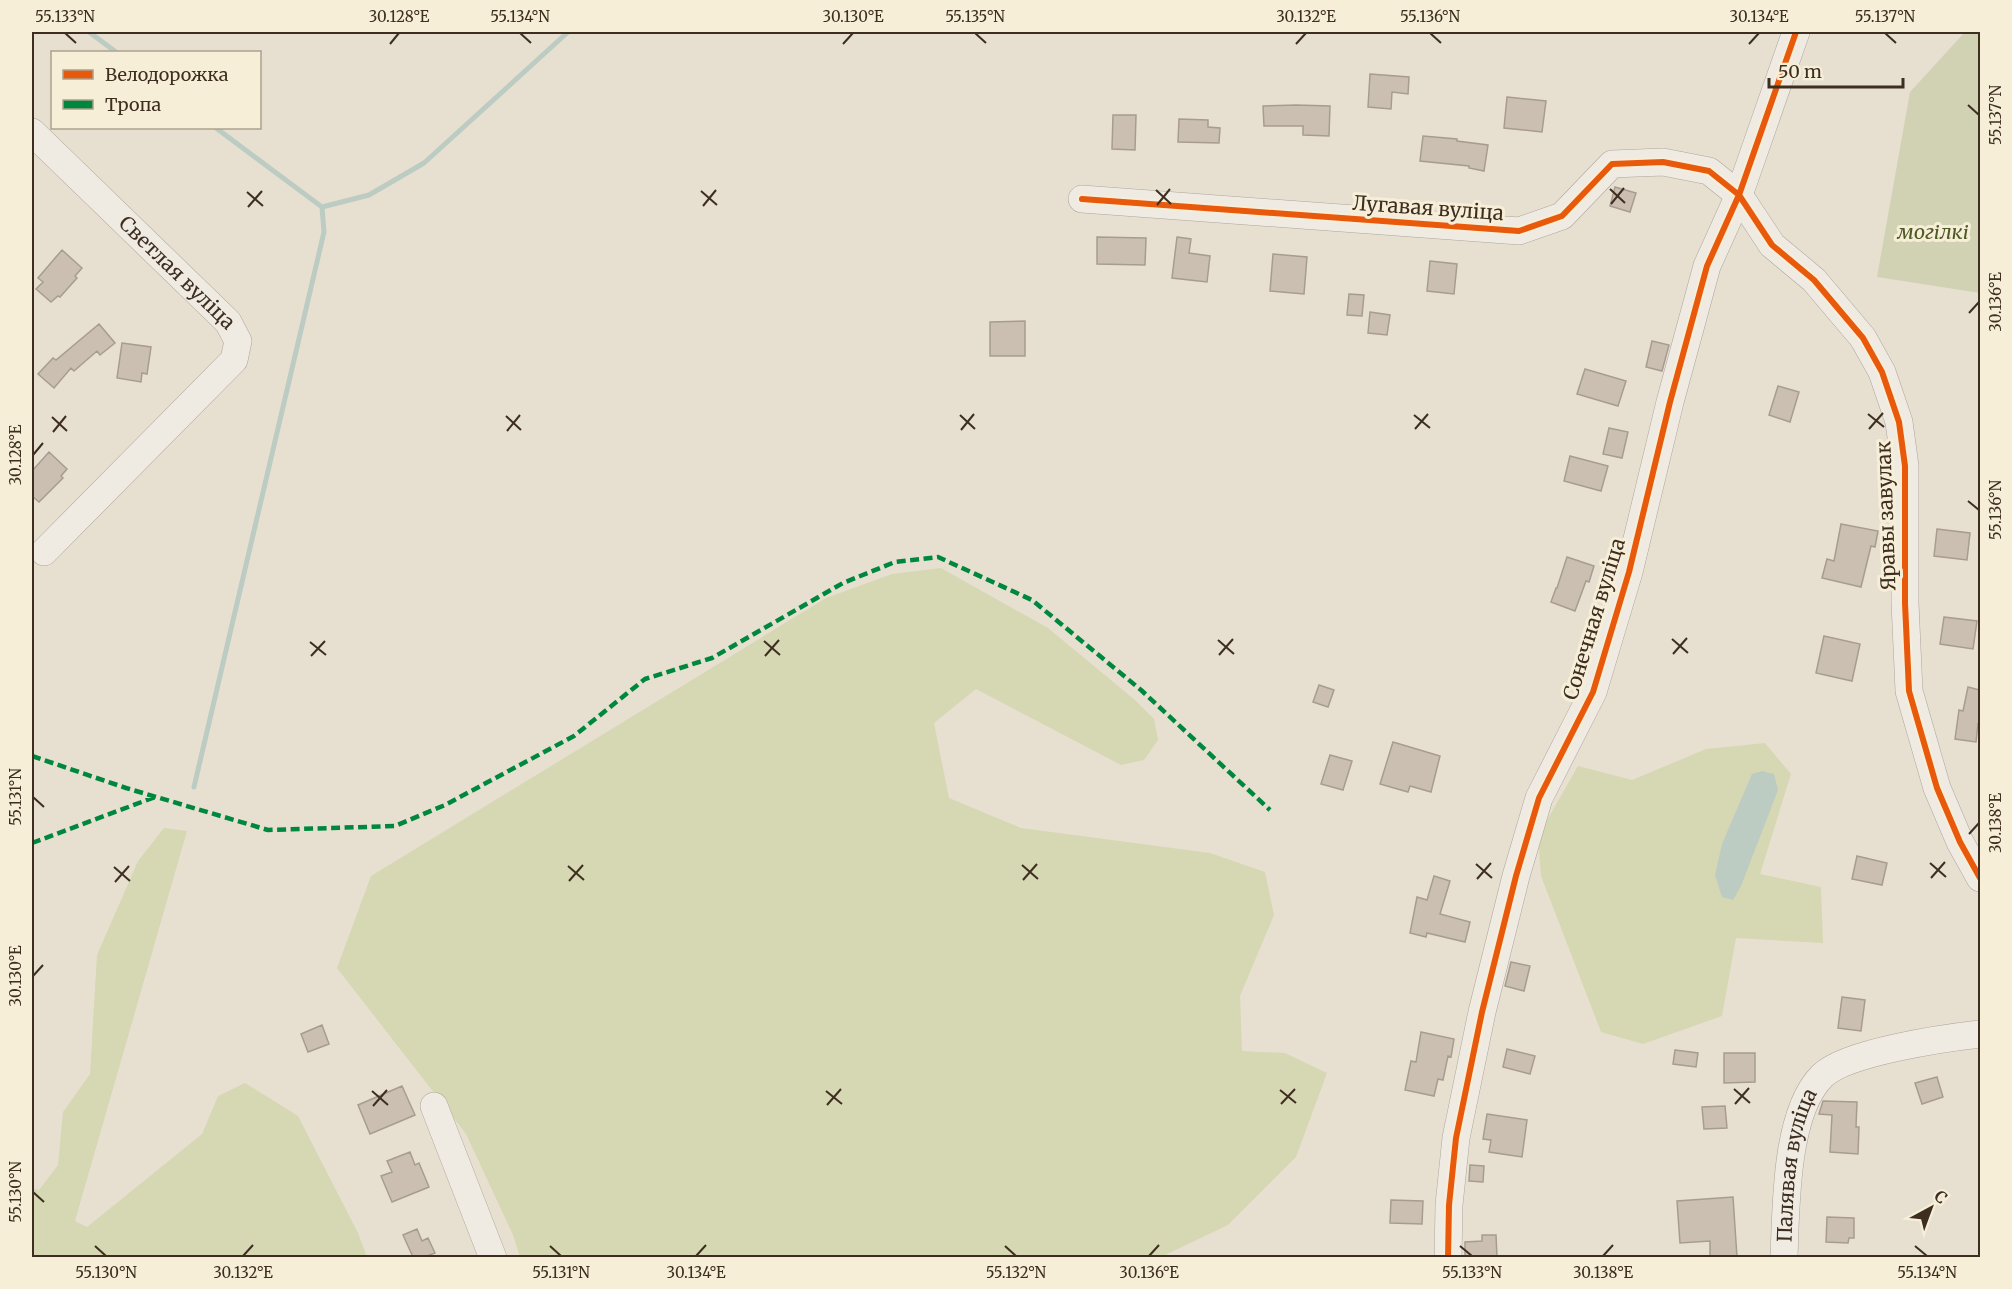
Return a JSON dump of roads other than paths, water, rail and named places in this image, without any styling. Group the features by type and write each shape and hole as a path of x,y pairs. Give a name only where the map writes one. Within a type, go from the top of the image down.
{"street":[{"name":"Сонечная вуліца","path":"1448,1257 1449,1205 1456,1138 1482,1012 1516,876 1539,798 1593,692 1629,572 1670,402 1707,267 1739,195 1796,32"},
{"name":"Светлая вуліца","path":"32,132 228,322 238,341 234,360 44,552"},
{"name":"Лугавая вуліца","path":"1082,199 1519,231 1563,216 1612,164 1663,162 1709,171 1739,195"},
{"name":"Яравы завулак","path":"1739,195 1772,245 1814,280 1863,338 1882,372 1899,422 1905,466 1905,603 1909,691 1937,788 1960,842 1980,875"},
{"name":"Палявая вуліца","path":"1784,1257 1787,1186 1793,1144 1803,1105 1822,1077 1838,1064 1859,1056 1975,1029"},
{"path":"434,1106 493,1257"}],"waterway":[{"path":"89,32 115,51"},
{"path":"217,129 322,207 369,195 424,163 568,32"},
{"path":"194,787 324,232 322,207"}],"park label":[{"name":"могілкі","path":"1933,232"}]}
